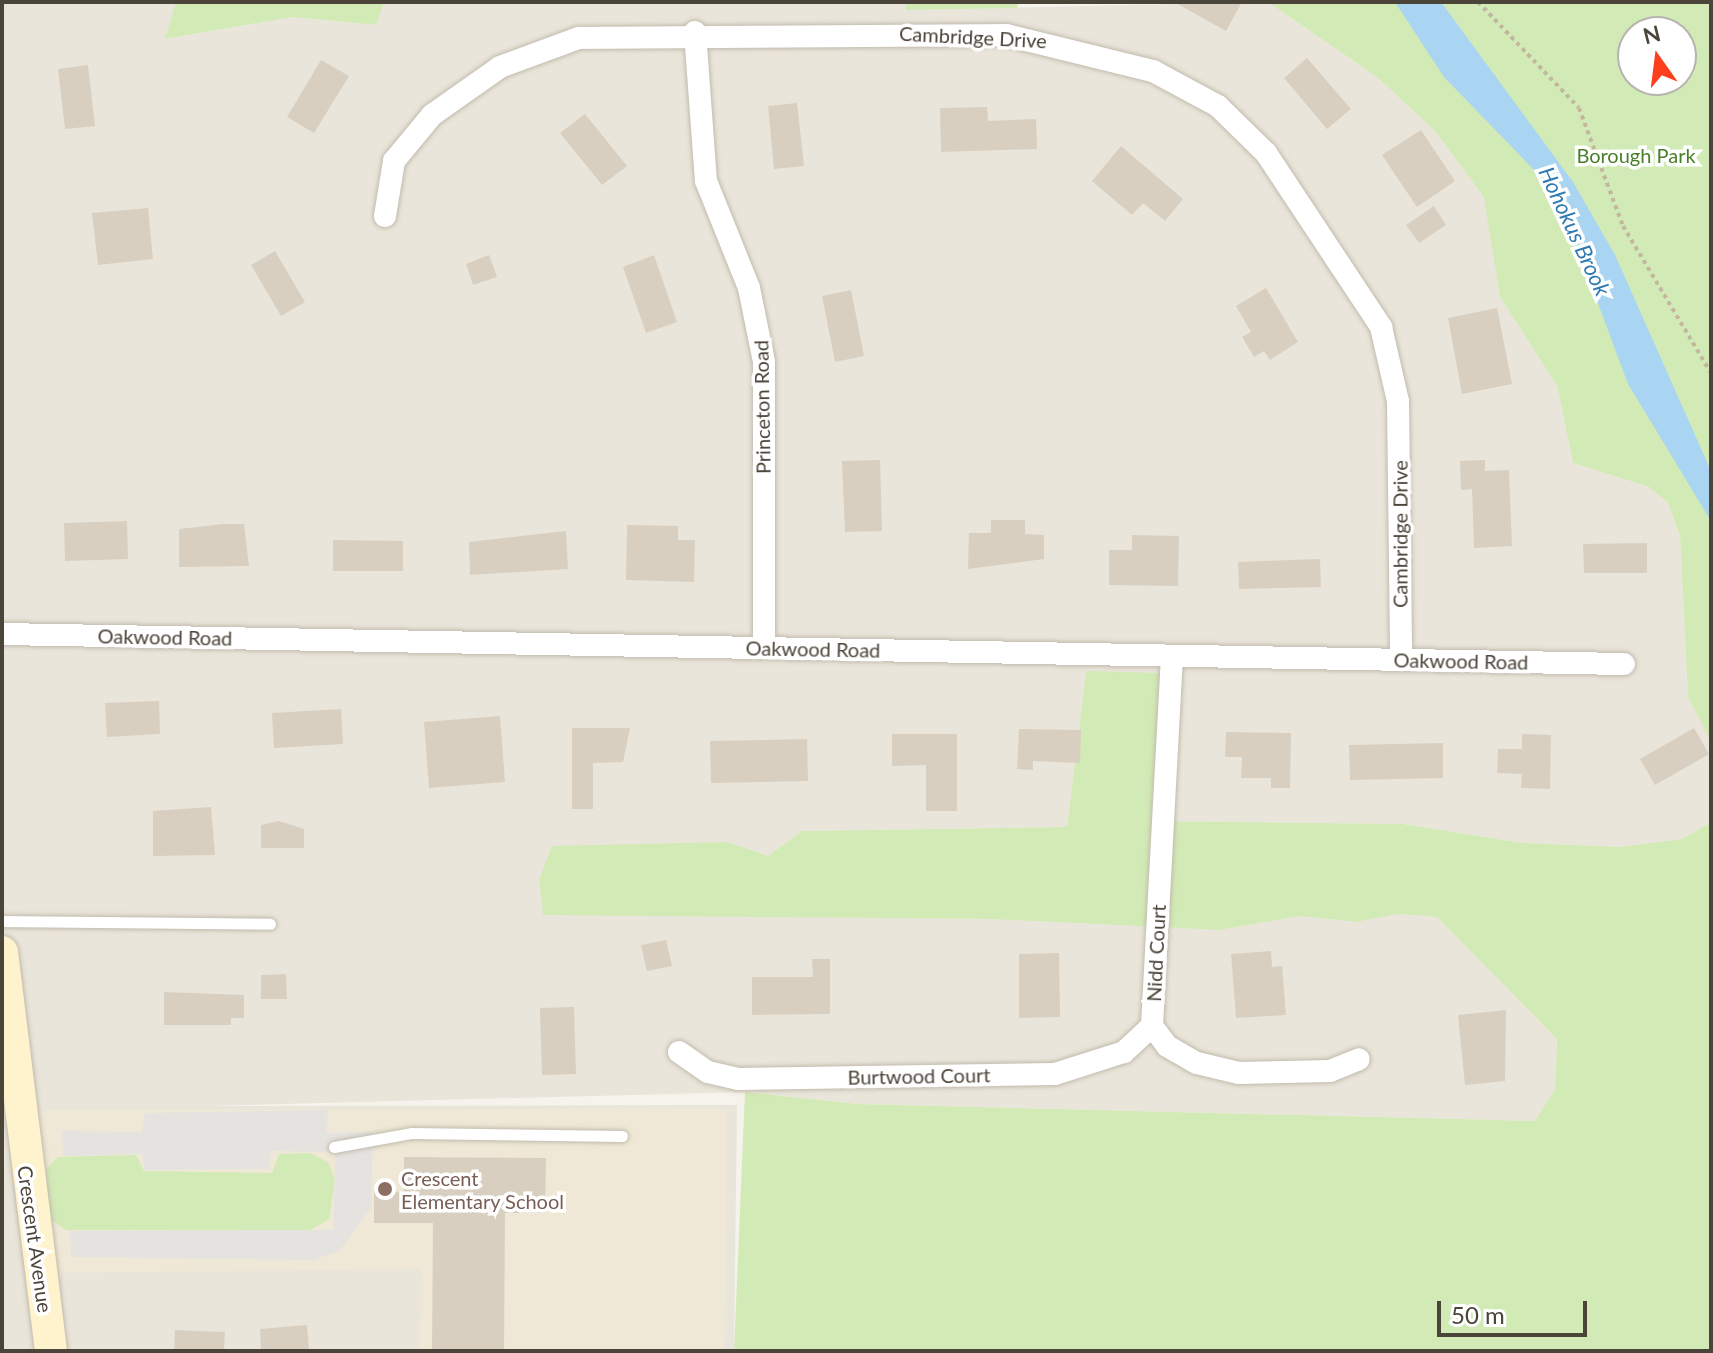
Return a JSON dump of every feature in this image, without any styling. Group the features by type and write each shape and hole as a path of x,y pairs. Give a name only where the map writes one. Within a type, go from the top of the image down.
{"main road":[{"name":"Crescent Avenue","path":"2,952 19,1127 51,1351"}],"street":[{"name":"Cambridge Drive","path":"385,216 386,182 407,142 464,88 500,67 579,38 695,32 961,33 1056,42 1153,71 1242,126 1366,297 1392,363 1401,660"},
{"name":"Princeton Road","path":"695,32 706,181 749,288 764,362 764,648"},
{"name":"Oakwood Road","path":"2,634 1624,664"},
{"name":"Nidd Court","path":"1172,656 1152,1026 1167,1046 1197,1063 1239,1073 1330,1071 1359,1059"},
{"name":"Burtwood Court","path":"679,1052 708,1072 738,1079 1055,1074 1124,1052 1152,1026"}],"lane":[{"path":"2,921 270,924"},
{"path":"334,1147 411,1133 622,1136"}],"path":[{"path":"1478,2 1579,108 1623,226 1711,373"}],"shaded area":[{"path":"2,2 176,2 166,39 293,17 375,25 384,2 906,2 907,10 1268,2 1377,77 1435,131 1485,197 1500,297 1557,386 1573,463 1649,487 1668,503 1680,536 1688,697 1711,742 1711,822 1682,839 1620,847 1523,843 1403,824 1154,821 1086,671 1067,827 802,831 768,856 728,842 539,880 543,914 988,919 1220,930 1299,916 1357,922 1398,914 1437,917 1557,1039 1555,1089 1536,1121 858,1104 745,1092 204,1106 737,1105 734,1351 724,1351 725,1109 303,1267 422,1269 420,1351 2,1351"},
{"name":"Crescent Elementary School","path":"726,1109 724,1351 420,1351 421,1269 53,1273 39,1110"},
{"path":"328,1110 326,1133 373,1132 371,1208 340,1250 314,1260 71,1257 70,1231 333,1230 336,1152 271,1151 269,1169 144,1170 143,1154 63,1156 62,1131 142,1132 145,1113"}],"green space":[{"path":"176,2 384,2 376,25 293,17 165,39"},
{"path":"906,2 1018,2 1017,8 906,10"},
{"name":"Borough Park","path":"1268,2 1711,2 1711,742 1688,697 1680,536 1668,503 1649,487 1573,463 1557,386 1500,297 1484,197 1435,131 1377,77"},
{"path":"1086,671 1160,673 1154,821 1403,824 1523,843 1620,847 1682,839 1711,822 1711,1351 734,1351 745,1092 858,1104 1535,1121 1555,1089 1557,1039 1437,917 1398,914 1357,922 1299,916 1220,930 988,919 543,915 539,880 552,846 728,842 768,856 802,831 1067,827"},
{"path":"310,1153 328,1162 335,1180 329,1219 311,1230 66,1230 46,1216 39,1177 58,1157 136,1155 144,1171 272,1173 279,1154"}],"water":[{"name":"Hohokus Brook","path":"1395,2 1441,2 1573,182 1615,255 1711,471 1711,521 1628,384 1580,255 1540,176 1444,77"}],"building":[{"path":"1174,2 1242,2 1226,31"},
{"path":"1307,58 1351,109 1327,129 1284,78"},
{"path":"321,60 349,76 314,133 287,117"},
{"path":"88,65 95,126 65,129 58,69"},
{"path":"797,103 804,166 774,169 768,106"},
{"path":"987,107 988,121 1036,119 1037,149 941,152 940,108"},
{"path":"585,114 627,166 602,185 560,133"},
{"path":"1421,130 1455,181 1417,207 1382,155"},
{"path":"1121,146 1183,199 1165,221 1143,203 1132,215 1092,181"},
{"path":"1434,206 1446,225 1419,243 1406,225"},
{"path":"148,208 153,259 98,265 92,213"},
{"path":"275,251 305,302 281,316 251,265"},
{"path":"489,255 497,277 473,285 466,264"},
{"path":"654,255 677,322 646,333 623,267"},
{"path":"1266,288 1298,342 1270,360 1264,351 1254,357 1242,337 1251,332 1236,306"},
{"path":"851,290 864,356 835,362 822,296"},
{"path":"1497,308 1512,384 1462,394 1448,318"},
{"path":"880,460 882,531 845,532 842,461"},
{"path":"1485,460 1485,471 1509,470 1512,546 1474,548 1472,489 1461,490 1460,461"},
{"path":"991,520 1025,520 1025,534 1044,535 1044,559 968,569 969,533 991,533"},
{"path":"127,521 128,559 65,561 64,523"},
{"path":"244,524 249,566 179,567 179,529"},
{"path":"627,525 678,526 678,540 695,540 694,582 626,580"},
{"path":"566,531 568,569 470,575 469,542"},
{"path":"1132,535 1179,536 1178,586 1109,585 1109,550 1132,550"},
{"path":"333,540 403,541 403,571 333,571"},
{"path":"1647,543 1647,573 1584,573 1583,544"},
{"path":"1320,559 1321,587 1239,589 1238,562"},
{"path":"159,701 160,734 107,737 105,703"},
{"path":"341,709 343,744 274,748 272,713"},
{"path":"500,716 505,782 429,788 424,722"},
{"path":"572,728 630,728 623,762 593,763 593,809 572,809"},
{"path":"1694,728 1709,754 1655,785 1640,759"},
{"path":"1019,729 1081,730 1080,763 1033,761 1033,770 1017,769"},
{"path":"1226,732 1291,733 1290,788 1271,788 1271,778 1241,778 1242,757 1225,757"},
{"path":"892,734 957,734 957,811 926,811 926,765 892,766"},
{"path":"1522,734 1551,735 1550,789 1521,788 1522,774 1497,773 1498,749 1522,749"},
{"path":"807,739 808,781 711,783 710,741"},
{"path":"1443,743 1443,778 1350,780 1349,745"},
{"path":"211,807 215,855 153,856 153,811"},
{"path":"279,821 304,829 304,848 261,848 261,825"},
{"path":"666,940 672,966 647,971 641,945"},
{"path":"1271,951 1272,967 1282,966 1286,1015 1236,1018 1231,954"},
{"path":"1059,953 1060,1017 1019,1018 1019,954"},
{"path":"812,959 830,959 830,1014 752,1015 752,977 813,977"},
{"path":"286,974 287,999 261,999 261,975"},
{"path":"164,992 244,995 244,1018 231,1018 231,1025 164,1025"},
{"path":"574,1007 576,1074 542,1075 540,1008"},
{"path":"1506,1010 1505,1081 1465,1085 1458,1015"},
{"path":"404,1157 546,1158 545,1213 505,1213 504,1351 432,1351 433,1223 374,1223 374,1191 404,1192"},
{"path":"307,1325 309,1351 261,1351 260,1329"},
{"path":"175,1330 225,1332 224,1351 174,1351"}],"place":[{"name":"Crescent Elementary School","path":"385,1189"}]}
